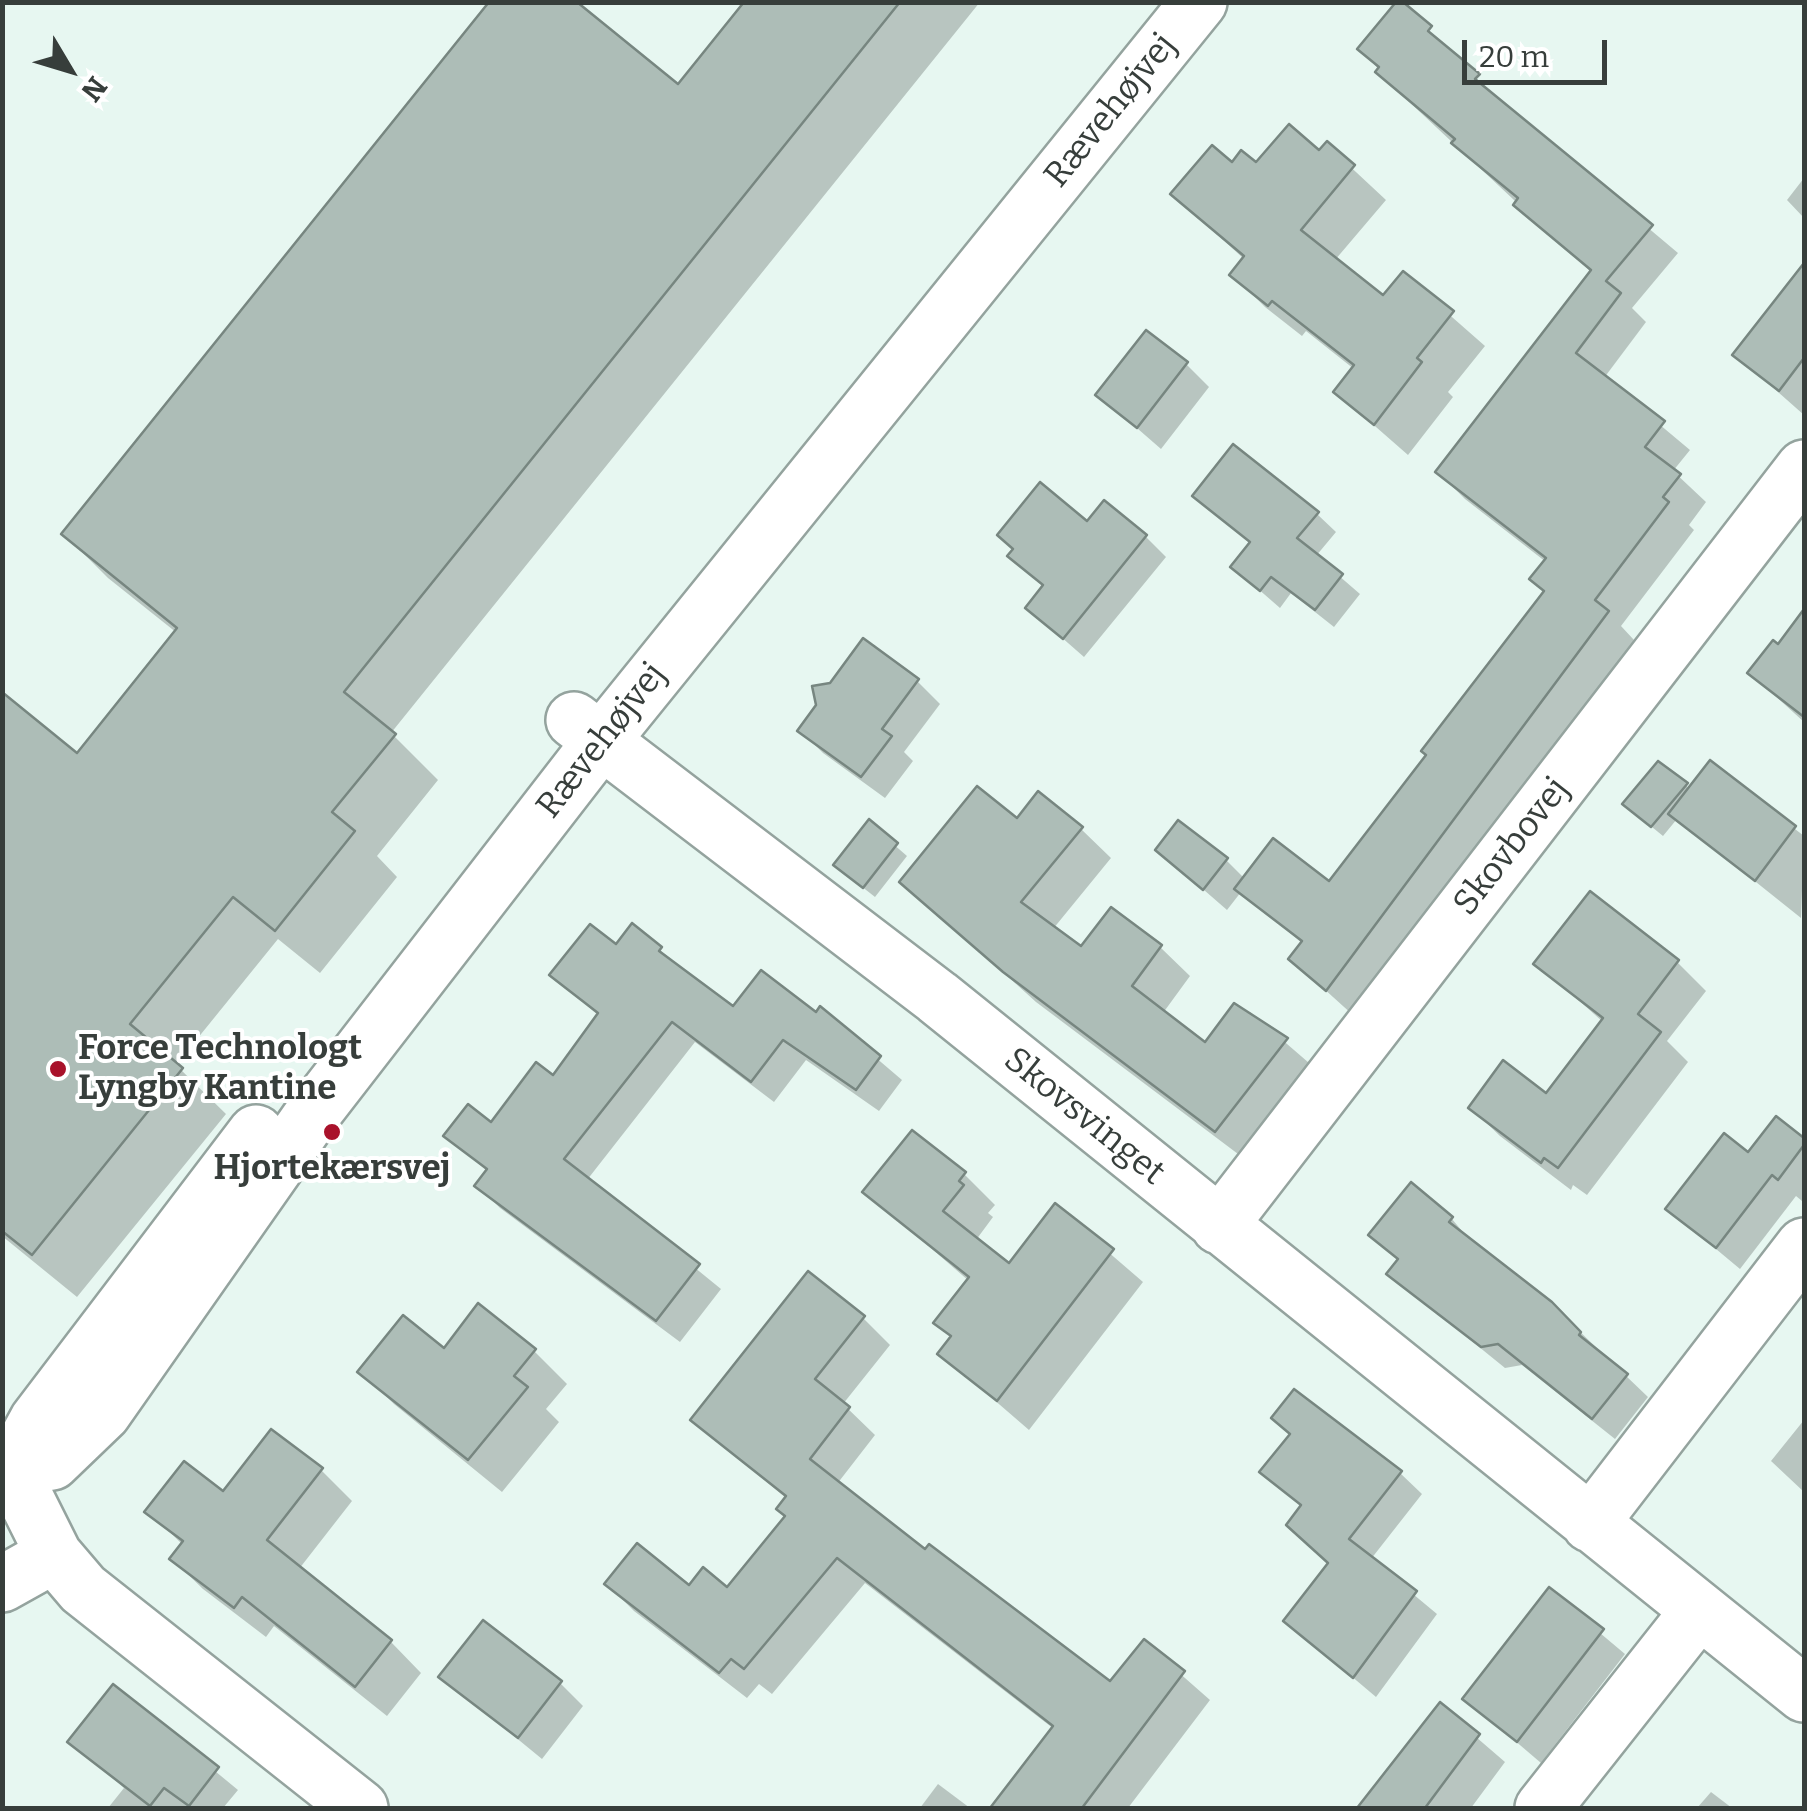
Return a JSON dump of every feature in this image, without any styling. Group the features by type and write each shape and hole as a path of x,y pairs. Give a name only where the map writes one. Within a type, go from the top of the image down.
{"street":[{"name":"Rævehøjvej","path":"6,1470 38,1420 587,729 1150,2"},
{"name":"Rævehøjvej","path":"587,729 1199,2"},
{"name":"Skovbovej","path":"1218,1226 1804,468"},
{"name":"Skovsvinget","path":"587,729 937,996 1804,1694"},
{"path":"1590,1524 1804,1246"},
{"path":"6,1470 54,1555 83,1589 360,1808"},
{"path":"2,1584 54,1555"},
{"path":"1543,1808 1698,1612"}],"building":[{"path":"489,2 577,2 678,84 744,2 900,2 344,692 396,734 332,812 355,831 275,931 233,897 130,1024 183,1068 32,1255 2,1231 2,692 77,753 177,628 61,534"},
{"path":"1396,2 1403,2 1432,26 1428,31 1480,74 1475,79 1653,225 1606,281 1621,293 1576,353 1665,421 1645,447 1681,474 1663,497 1669,502 1595,600 1609,611 1326,991 1288,959 1302,941 1234,889 1273,838 1329,881 1426,755 1421,751 1544,591 1529,579 1546,558 1435,472 1591,270 1513,205 1518,198 1451,143 1455,139 1375,72 1379,67 1357,49"},
{"path":"1289,124 1319,150 1327,141 1355,165 1301,230 1383,295 1403,271 1454,311 1417,358 1422,362 1374,425 1333,392 1354,365 1272,301 1268,306 1229,275 1244,256 1170,194 1212,145 1232,162 1241,150 1256,162"},
{"path":"1804,263 1804,358 1779,391 1732,355"},
{"path":"1146,330 1188,362 1137,428 1095,395"},
{"path":"1233,444 1319,512 1297,538 1343,574 1315,610 1271,577 1260,591 1230,567 1250,542 1192,496"},
{"path":"1040,482 1087,521 1104,500 1147,535 1063,639 1025,608 1043,585 1007,556 1013,549 997,535"},
{"path":"1804,609 1804,717 1747,673 1773,640 1778,644"},
{"path":"863,638 919,679 882,729 892,736 861,777 797,731 816,705 812,686 830,683"},
{"path":"1710,760 1796,826 1755,881 1668,814"},
{"path":"1658,761 1688,783 1651,827 1622,804"},
{"path":"977,786 1017,818 1038,791 1083,827 1021,902 1081,946 1111,907 1162,945 1132,986 1205,1042 1234,1003 1288,1038 1215,1132 1003,972 899,882"},
{"path":"869,819 898,843 863,888 833,865"},
{"path":"1178,820 1228,858 1203,890 1155,850"},
{"path":"1590,891 1679,960 1638,1014 1661,1032 1558,1168 1544,1158 1541,1163 1468,1108 1503,1060 1546,1093 1603,1018 1533,964"},
{"path":"632,923 662,947 659,951 733,1006 761,970 816,1012 820,1006 881,1056 856,1090 783,1040 751,1082 672,1022 564,1159 700,1264 656,1321 474,1186 487,1169 443,1136 468,1104 491,1122 536,1062 553,1075 598,1013 549,975 590,924 616,944"},
{"path":"1776,1116 1804,1138 1804,1145 1778,1180 1772,1175 1716,1248 1665,1209 1724,1133 1748,1152"},
{"path":"912,1130 966,1172 959,1181 964,1185 943,1211 1009,1263 1055,1203 1114,1249 997,1401 937,1354 951,1336 933,1323 969,1277 862,1192"},
{"path":"1411,1182 1453,1217 1449,1222 1552,1302 1581,1332 1579,1335 1628,1374 1592,1419 1498,1344 1481,1347 1386,1274 1398,1259 1368,1235"},
{"path":"808,1271 865,1316 815,1379 850,1407 810,1459 925,1549 929,1544 1110,1681 1144,1639 1185,1671 1082,1808 990,1808 1053,1726 837,1558 744,1669 731,1659 719,1673 604,1584 637,1543 689,1585 703,1567 727,1587 785,1516 776,1509 786,1496 690,1420"},
{"path":"478,1303 536,1349 514,1376 528,1387 468,1460 357,1372 403,1315 444,1348"},
{"path":"1294,1389 1402,1471 1349,1539 1417,1591 1353,1678 1283,1621 1328,1563 1286,1525 1301,1505 1259,1472 1290,1434 1271,1418"},
{"path":"271,1429 323,1468 267,1540 392,1640 355,1687 242,1597 234,1608 169,1559 183,1541 144,1512 184,1461 223,1491"},
{"path":"1549,1587 1604,1629 1517,1742 1462,1699"},
{"path":"483,1620 562,1681 518,1738 438,1677"},
{"path":"113,1684 219,1767 189,1806 164,1788 150,1806 67,1742"},
{"path":"1440,1702 1480,1734 1425,1808 1357,1808"}],"place":[{"name":"Force Technologt Lyngby Kantine","path":"58,1069"},
{"name":"Hjortekærsvej","path":"332,1132"}]}
